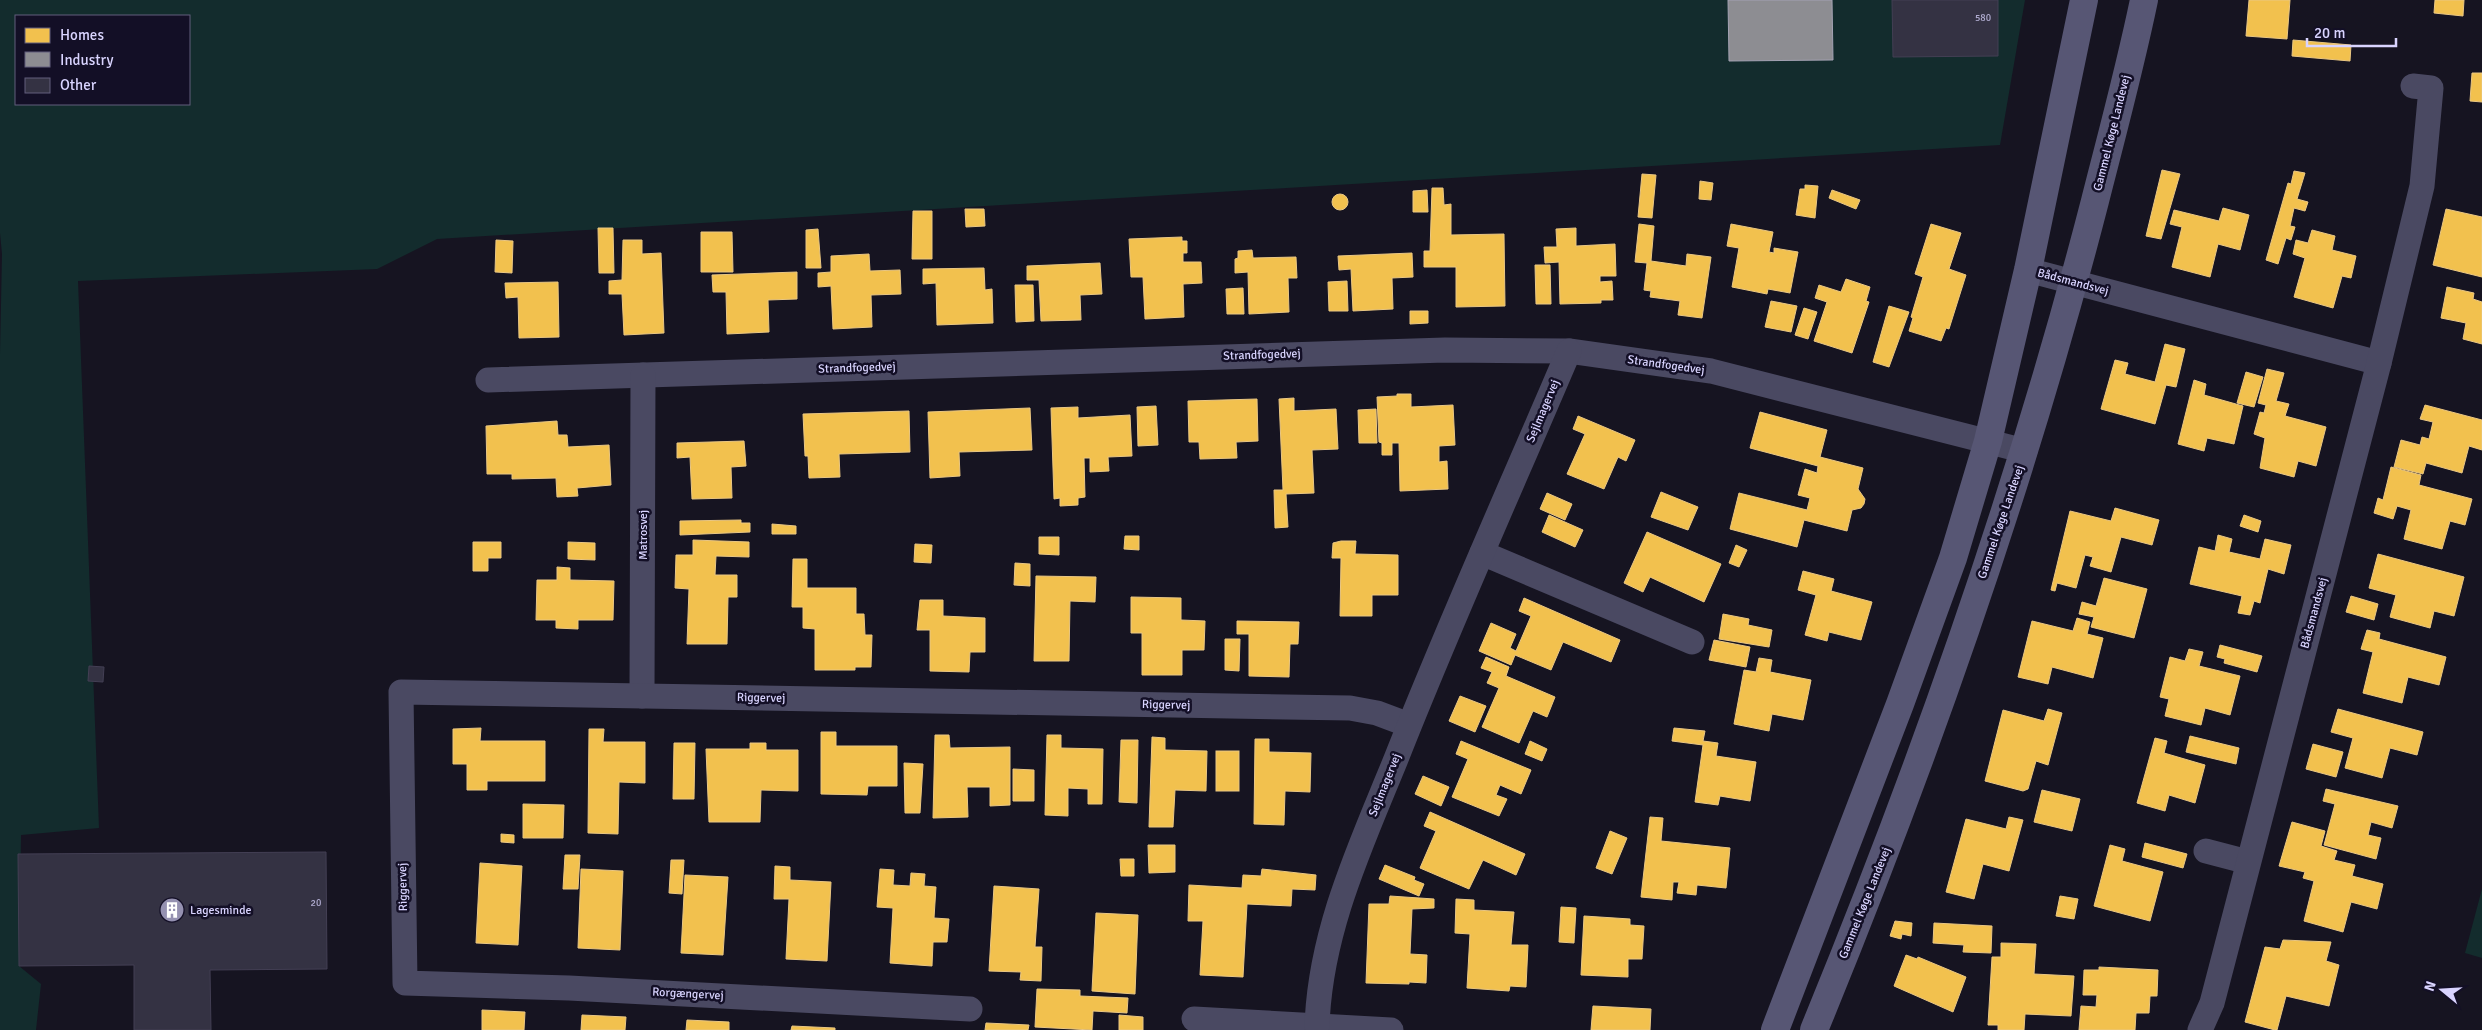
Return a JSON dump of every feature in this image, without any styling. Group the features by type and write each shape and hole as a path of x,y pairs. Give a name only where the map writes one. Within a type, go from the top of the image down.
{"main road":[{"path":"1775,1030 1953,558 1988,441 2028,270 2084,0"},
{"name":"Gammel Køge Landevej","path":"1814,1030 1880,868 1949,676 2025,451 2074,282 2144,0"}],"street":[{"name":"Bådsmandsvej","path":"2200,1030 2212,1003 2379,363 2422,186 2431,88 2413,86"},
{"name":"Bådsmandsvej","path":"2028,270 2379,363"},
{"name":"Strandfogedvej","path":"488,380 1445,350 1568,352 1712,371 2025,451"},
{"name":"Sejlmagervej","path":"1317,1026 1318,997 1341,895 1409,725 1568,352"},
{"name":"Matrosvej","path":"642,696 643,375"},
{"path":"1482,553 1692,642"},
{"name":"Riggervej","path":"404,983 401,692 1350,708 1377,713 1409,725"},
{"path":"2206,851 2248,862"},
{"name":"Rorgængervej","path":"404,983 569,988 970,1009"},
{"path":"1194,1019 1391,1030"}],"green space":[{"path":"0,0 2025,0 2000,145 437,239 377,269 78,281 99,828 21,835 19,966 41,984 36,1030 0,1030 0,354 2,254 0,233"},
{"path":"2482,889 2482,958 2465,953"}],"building: Homes":[{"path":"2249,0 2290,0 2287,39 2246,36"},
{"path":"2435,0 2464,0 2463,16 2434,13"},
{"path":"2293,40 2351,45 2350,61 2292,56"},
{"path":"2472,73 2482,73 2482,102 2470,101"},
{"path":"2162,170 2180,174 2161,239 2146,236"},
{"path":"2294,171 2305,173 2297,199 2308,202 2305,211 2294,208 2290,226 2295,227 2291,240 2286,238 2278,264 2266,260 2288,183 2291,184"},
{"path":"1642,174 1656,175 1652,218 1638,217"},
{"path":"1700,181 1713,183 1711,200 1699,199"},
{"path":"1805,185 1818,186 1815,218 1796,215 1800,189 1805,189"},
{"path":"1432,188 1443,188 1444,205 1451,204 1451,235 1504,234 1505,306 1456,307 1456,267 1424,267 1424,251 1430,251"},
{"path":"1427,190 1428,212 1413,212 1413,191"},
{"path":"1832,190 1860,200 1856,209 1829,198"},
{"path":"1340,194 1348,202 1340,210 1332,202"},
{"path":"2223,208 2249,215 2240,250 2218,244 2210,277 2172,267 2182,227 2170,224 2174,210 2219,221"},
{"path":"965,209 984,209 985,226 966,227"},
{"path":"2446,209 2482,217 2482,277 2433,265"},
{"path":"913,211 932,211 932,259 912,259"},
{"path":"1639,224 1654,226 1651,261 1686,266 1687,254 1711,257 1702,318 1678,315 1680,301 1650,297 1651,291 1644,290 1647,263 1635,262"},
{"path":"1731,224 1773,232 1769,252 1774,253 1774,248 1798,252 1790,293 1768,289 1767,294 1732,287 1739,248 1727,246"},
{"path":"1931,224 1961,233 1949,269 1966,275 1949,329 1946,328 1941,341 1909,331 1913,318 1911,317 1923,277 1915,274"},
{"path":"598,228 613,228 614,273 599,273"},
{"path":"1576,228 1576,246 1615,244 1616,276 1600,276 1600,282 1612,281 1613,300 1601,300 1601,303 1560,304 1559,262 1545,263 1544,247 1557,247 1556,229"},
{"path":"818,229 821,268 806,268 806,230"},
{"path":"2312,230 2335,236 2332,250 2356,256 2351,278 2342,276 2333,308 2294,297 2305,258 2293,254 2296,240 2308,243"},
{"path":"701,232 732,232 733,272 701,272"},
{"path":"1182,237 1182,241 1187,241 1187,253 1183,253 1183,262 1201,262 1202,283 1183,284 1184,317 1145,319 1143,277 1131,277 1129,239"},
{"path":"496,240 513,241 512,273 495,272"},
{"path":"623,240 642,240 642,254 661,253 664,333 624,335 622,294 609,294 609,281 622,280"},
{"path":"1252,250 1253,258 1296,257 1297,278 1288,278 1289,312 1249,314 1248,272 1235,273 1235,259 1238,258 1238,251"},
{"path":"1412,253 1413,277 1392,278 1393,309 1353,311 1351,269 1339,270 1338,256"},
{"path":"869,254 870,271 900,270 901,294 871,295 872,327 833,329 831,286 818,287 818,273 831,272 831,256"},
{"path":"1100,263 1102,294 1080,295 1081,320 1041,321 1039,280 1027,280 1027,266"},
{"path":"1535,265 1550,265 1551,304 1536,304"},
{"path":"984,268 985,290 992,289 993,323 937,325 936,283 923,284 923,269"},
{"path":"797,272 797,299 768,300 769,332 727,334 726,292 713,292 712,275"},
{"path":"1846,279 1870,287 1866,301 1869,302 1852,353 1814,341 1827,302 1815,298 1819,285 1841,292"},
{"path":"1347,281 1348,311 1329,311 1328,282"},
{"path":"558,282 559,337 519,338 518,297 506,298 505,283"},
{"path":"1015,285 1033,285 1034,321 1016,322"},
{"path":"2447,287 2474,293 2473,299 2482,302 2482,344 2463,339 2466,323 2441,318"},
{"path":"1243,288 1244,314 1227,314 1226,289"},
{"path":"1771,301 1797,306 1791,332 1765,327"},
{"path":"1889,306 1909,312 1889,367 1873,362"},
{"path":"1804,308 1817,312 1808,339 1795,335"},
{"path":"1410,311 1428,311 1428,323 1410,324"},
{"path":"2165,344 2185,349 2176,387 2166,385 2155,424 2101,409 2115,360 2128,363 2125,374 2155,382"},
{"path":"2267,369 2284,373 2276,401 2289,404 2285,416 2326,427 2316,466 2298,461 2294,477 2260,468 2265,438 2254,434 2260,412 2264,413 2266,405 2258,403"},
{"path":"2246,372 2263,377 2254,407 2237,403"},
{"path":"2194,380 2206,384 2204,395 2243,406 2234,444 2207,438 2204,451 2178,444"},
{"path":"1397,394 1411,394 1411,407 1453,405 1455,445 1439,446 1439,462 1447,461 1448,489 1400,491 1399,443 1392,443 1392,455 1382,455 1382,443 1379,442 1377,397 1397,396"},
{"path":"1294,398 1294,411 1336,409 1338,449 1312,450 1314,493 1286,494 1288,527 1275,528 1274,490 1283,490 1279,399"},
{"path":"1257,399 1258,441 1236,442 1237,458 1200,459 1199,442 1189,442 1188,401"},
{"path":"2425,405 2482,420 2482,450 2469,446 2462,473 2426,463 2423,474 2394,467 2401,440 2420,445 2422,437 2429,439 2433,422 2420,419"},
{"path":"1156,406 1158,445 1138,446 1137,407"},
{"path":"1078,407 1078,418 1130,415 1132,456 1108,457 1109,471 1090,472 1090,458 1084,458 1085,497 1078,498 1078,505 1060,506 1060,498 1054,499 1051,408"},
{"path":"1030,408 1032,450 959,452 960,476 930,478 928,412"},
{"path":"1376,409 1377,443 1359,443 1358,410"},
{"path":"909,411 910,452 839,454 840,477 809,478 808,456 805,456 803,414"},
{"path":"1760,412 1827,430 1820,457 1863,468 1858,489 1865,499 1864,504 1861,508 1852,510 1847,531 1804,520 1797,547 1730,529 1739,493 1807,510 1810,498 1798,495 1805,469 1817,473 1818,466 1750,448"},
{"path":"1578,416 1635,440 1626,461 1618,457 1604,489 1567,474 1585,434 1573,429"},
{"path":"557,421 558,435 567,435 568,447 609,445 611,485 577,488 578,496 557,497 556,478 512,479 512,474 487,474 486,426"},
{"path":"744,441 746,466 731,467 732,498 692,499 690,457 677,458 677,443"},
{"path":"2391,467 2421,475 2419,485 2472,499 2465,525 2450,521 2442,549 2404,539 2411,510 2397,506 2393,519 2374,513 2378,498 2383,500"},
{"path":"1661,492 1698,507 1688,530 1651,517"},
{"path":"1547,493 1572,504 1565,520 1540,509"},
{"path":"2115,508 2159,520 2152,545 2121,537 2111,572 2090,566 2093,557 2085,555 2076,588 2057,583 2055,591 2051,590 2070,511 2111,521"},
{"path":"1549,515 1583,530 1575,547 1542,532"},
{"path":"2244,515 2261,521 2258,532 2240,526"},
{"path":"741,520 741,523 750,523 750,532 680,535 680,521"},
{"path":"772,524 796,526 796,534 772,534"},
{"path":"1647,532 1721,564 1704,602 1650,577 1643,592 1624,583"},
{"path":"2218,535 2232,539 2229,552 2260,559 2265,539 2291,545 2284,574 2268,569 2260,603 2254,601 2250,615 2238,613 2242,596 2190,584 2199,547 2215,551"},
{"path":"1125,536 1139,536 1139,550 1124,549"},
{"path":"1039,537 1059,537 1059,555 1039,554"},
{"path":"693,540 749,542 749,557 716,556 715,575 737,575 737,597 728,597 727,644 687,644 689,589 675,588 676,555 693,555"},
{"path":"1356,541 1355,554 1398,555 1398,595 1372,595 1372,616 1340,616 1341,558 1332,558 1333,543"},
{"path":"473,542 501,542 501,558 488,558 488,571 473,571"},
{"path":"568,542 595,543 595,560 568,559"},
{"path":"915,544 932,545 931,563 914,562"},
{"path":"1736,545 1747,550 1739,567 1729,563"},
{"path":"2378,554 2464,577 2454,616 2434,611 2430,628 2390,617 2396,595 2369,588"},
{"path":"793,559 807,559 807,588 856,588 856,614 864,614 865,635 872,635 871,667 855,667 855,670 815,670 815,629 803,628 803,607 792,607"},
{"path":"1015,563 1030,564 1030,586 1014,585"},
{"path":"557,567 570,568 570,580 614,581 613,620 578,620 578,629 556,628 556,620 536,620 537,580 557,580"},
{"path":"1803,571 1834,579 1831,591 1872,602 1861,640 1829,632 1827,641 1805,635 1816,595 1798,590"},
{"path":"1036,576 1096,577 1095,602 1070,601 1069,661 1034,661"},
{"path":"2104,578 2147,589 2134,638 2091,627 2094,617 2079,614 2082,602 2096,606"},
{"path":"2351,596 2378,604 2374,620 2346,612"},
{"path":"1131,597 1181,598 1181,620 1205,621 1204,650 1182,650 1182,675 1142,675 1142,633 1131,633"},
{"path":"1524,598 1620,640 1611,662 1563,642 1551,670 1515,655 1511,665 1479,651 1491,623 1516,634 1510,648 1516,651 1531,616 1519,611"},
{"path":"920,600 943,600 943,616 985,618 985,652 970,652 969,672 930,671 930,630 917,630"},
{"path":"1723,614 1749,619 1748,625 1772,630 1769,647 1719,639"},
{"path":"2077,618 2090,622 2087,634 2103,638 2093,678 2052,667 2048,684 2018,677 2032,621 2073,631"},
{"path":"1237,621 1299,622 1298,644 1290,644 1289,677 1249,676 1249,634 1237,634"},
{"path":"2367,630 2380,633 2379,639 2446,657 2439,685 2408,677 2402,703 2363,693 2373,652 2361,649"},
{"path":"1225,639 1240,639 1239,671 1225,670"},
{"path":"1714,640 1750,647 1746,667 1709,660"},
{"path":"2220,645 2262,656 2257,672 2224,663 2225,659 2217,657"},
{"path":"2189,649 2203,652 2199,666 2240,676 2230,715 2205,708 2201,725 2165,716 2169,699 2160,697 2170,657 2185,661"},
{"path":"1486,657 1509,667 1506,676 1555,697 1547,717 1533,711 1519,743 1482,727 1499,688 1487,683 1492,672 1481,668"},
{"path":"1759,658 1772,660 1770,672 1811,680 1803,720 1772,714 1769,731 1734,724 1744,670 1756,672"},
{"path":"1460,696 1486,706 1475,732 1449,721"},
{"path":"2048,709 2062,713 2048,765 2036,761 2028,789 2023,791 1985,781 2003,710 2044,721"},
{"path":"2338,709 2423,732 2417,755 2390,748 2382,778 2345,768 2353,738 2331,732"},
{"path":"481,728 480,741 545,741 545,781 487,781 487,790 467,790 467,764 453,764 453,729"},
{"path":"1674,728 1705,731 1703,741 1718,743 1716,756 1756,762 1750,801 1720,796 1718,805 1695,802 1703,745 1672,741"},
{"path":"589,729 604,729 603,742 645,742 645,783 619,782 618,834 588,833"},
{"path":"821,732 836,732 836,746 897,746 897,786 868,786 867,795 821,794"},
{"path":"935,735 949,735 950,748 1010,747 1010,805 990,806 990,787 967,787 968,817 933,818"},
{"path":"1047,735 1061,735 1061,748 1103,749 1102,804 1088,804 1088,789 1068,788 1068,816 1045,815"},
{"path":"2190,736 2239,748 2236,764 2186,752"},
{"path":"1152,737 1165,738 1165,750 1207,751 1206,791 1175,790 1173,827 1149,827"},
{"path":"2155,738 2167,741 2164,753 2205,765 2195,803 2169,795 2165,811 2137,803"},
{"path":"1255,739 1269,739 1269,752 1311,753 1310,792 1285,791 1284,825 1254,824"},
{"path":"1121,740 1138,740 1137,803 1119,802"},
{"path":"1461,741 1531,770 1521,794 1500,785 1496,795 1507,799 1499,816 1452,797 1468,759 1456,754"},
{"path":"1530,741 1547,749 1542,761 1525,754"},
{"path":"674,743 695,743 694,799 673,799"},
{"path":"750,743 766,743 766,750 798,750 798,791 761,790 760,822 709,822 706,749 750,749"},
{"path":"2313,744 2343,752 2336,777 2306,769"},
{"path":"1216,751 1239,751 1239,791 1216,791"},
{"path":"904,763 923,764 920,813 905,813"},
{"path":"1013,769 1034,770 1034,801 1013,801"},
{"path":"1423,776 1449,787 1441,806 1415,794"},
{"path":"2326,789 2398,806 2392,828 2371,822 2368,835 2381,838 2376,859 2324,845 2335,804 2323,801"},
{"path":"2042,790 2080,799 2072,831 2034,822"},
{"path":"523,804 564,805 563,838 523,838"},
{"path":"1430,812 1525,854 1516,875 1483,860 1469,889 1420,868 1436,831 1424,826"},
{"path":"1650,817 1663,818 1661,841 1730,848 1726,888 1697,885 1696,895 1677,893 1679,882 1673,882 1672,900 1641,897"},
{"path":"2009,817 2023,820 2009,871 1983,864 1974,899 1946,892 1966,819 2006,829"},
{"path":"2292,822 2325,831 2321,846 2337,851 2334,860 2355,865 2352,876 2383,884 2377,909 2351,902 2343,932 2304,921 2314,881 2303,878 2305,872 2279,866"},
{"path":"1610,831 1627,838 1612,874 1596,868"},
{"path":"501,834 514,835 514,843 501,842"},
{"path":"2145,843 2187,854 2183,868 2142,857"},
{"path":"1148,845 1175,845 1175,872 1149,873"},
{"path":"2110,845 2125,849 2122,861 2163,872 2150,921 2094,906"},
{"path":"565,855 580,855 578,889 563,889"},
{"path":"1120,859 1134,859 1134,876 1121,876"},
{"path":"671,860 684,860 682,894 669,893"},
{"path":"480,863 522,866 518,945 476,943"},
{"path":"1385,865 1415,877 1414,880 1424,884 1419,896 1379,879"},
{"path":"775,866 790,867 790,880 831,882 827,961 786,959 789,899 774,899"},
{"path":"581,869 623,871 620,950 578,948"},
{"path":"880,869 894,870 893,885 910,886 911,873 925,874 924,886 936,887 934,918 949,919 947,942 933,942 932,966 890,963 893,908 877,907"},
{"path":"1262,869 1316,875 1315,890 1292,889 1291,906 1247,904 1243,977 1200,975 1203,921 1188,921 1189,885 1242,888 1243,875 1261,876"},
{"path":"685,875 728,877 723,955 681,953"},
{"path":"994,886 1039,889 1035,947 1042,947 1041,981 1020,980 1021,972 989,971"},
{"path":"1390,896 1434,899 1434,908 1412,909 1410,954 1427,955 1426,983 1366,983 1369,904 1389,904"},
{"path":"2060,896 2078,899 2074,919 2056,916"},
{"path":"1456,899 1474,900 1474,910 1514,912 1511,945 1528,945 1526,987 1510,986 1509,991 1467,988 1470,934 1455,933"},
{"path":"1561,907 1576,908 1574,943 1559,942"},
{"path":"1096,913 1138,915 1135,994 1092,991"},
{"path":"1584,916 1630,919 1630,925 1644,926 1642,959 1628,959 1628,977 1581,975"},
{"path":"1895,921 1912,923 1911,936 1902,934 1901,939 1890,936"},
{"path":"1934,923 1992,926 1991,953 1963,952 1964,945 1933,943"},
{"path":"2283,940 2331,942 2326,961 2339,965 2329,1006 2286,996 2277,1030 2245,1022 2265,947 2280,949"},
{"path":"2001,943 2036,944 2034,974 2074,976 2071,1016 2025,1014 2024,1030 1998,1030 1998,1025 1988,1025 1992,957 2001,957"},
{"path":"1906,955 1917,959 1918,957 1966,977 1953,1012 1894,986"},
{"path":"2099,967 2158,970 2157,996 2150,996 2149,1013 2136,1013 2135,1030 2079,1030 2081,1006 2096,1007 2097,995 2083,995 2084,970 2099,970"},
{"path":"1037,989 1080,990 1080,996 1128,998 1127,1013 1093,1011 1092,1030 1035,1027"},
{"path":"1593,1006 1651,1009 1650,1030 1591,1030"},
{"path":"482,1010 525,1012 524,1030 482,1030"},
{"path":"582,1015 626,1017 625,1030 581,1030"},
{"path":"1119,1015 1143,1017 1143,1030 1119,1030"},
{"path":"687,1020 729,1022 729,1030 686,1030"},
{"path":"986,1023 1029,1025 1028,1030 985,1030"},
{"path":"792,1026 835,1028 835,1030 791,1030"}],"building: Industry":[{"path":"1728,0 1832,0 1833,60 1729,61"}],"building: Other":[{"path":"1892,0 1998,0 1998,56 1893,57"},
{"path":"89,666 104,667 103,682 88,681"},
{"name":"Lagesminde","path":"326,852 327,969 210,970 211,1030 134,1030 134,965 19,966 18,854"}],"place":[{"name":"Lagesminde","path":"172,910"}]}
